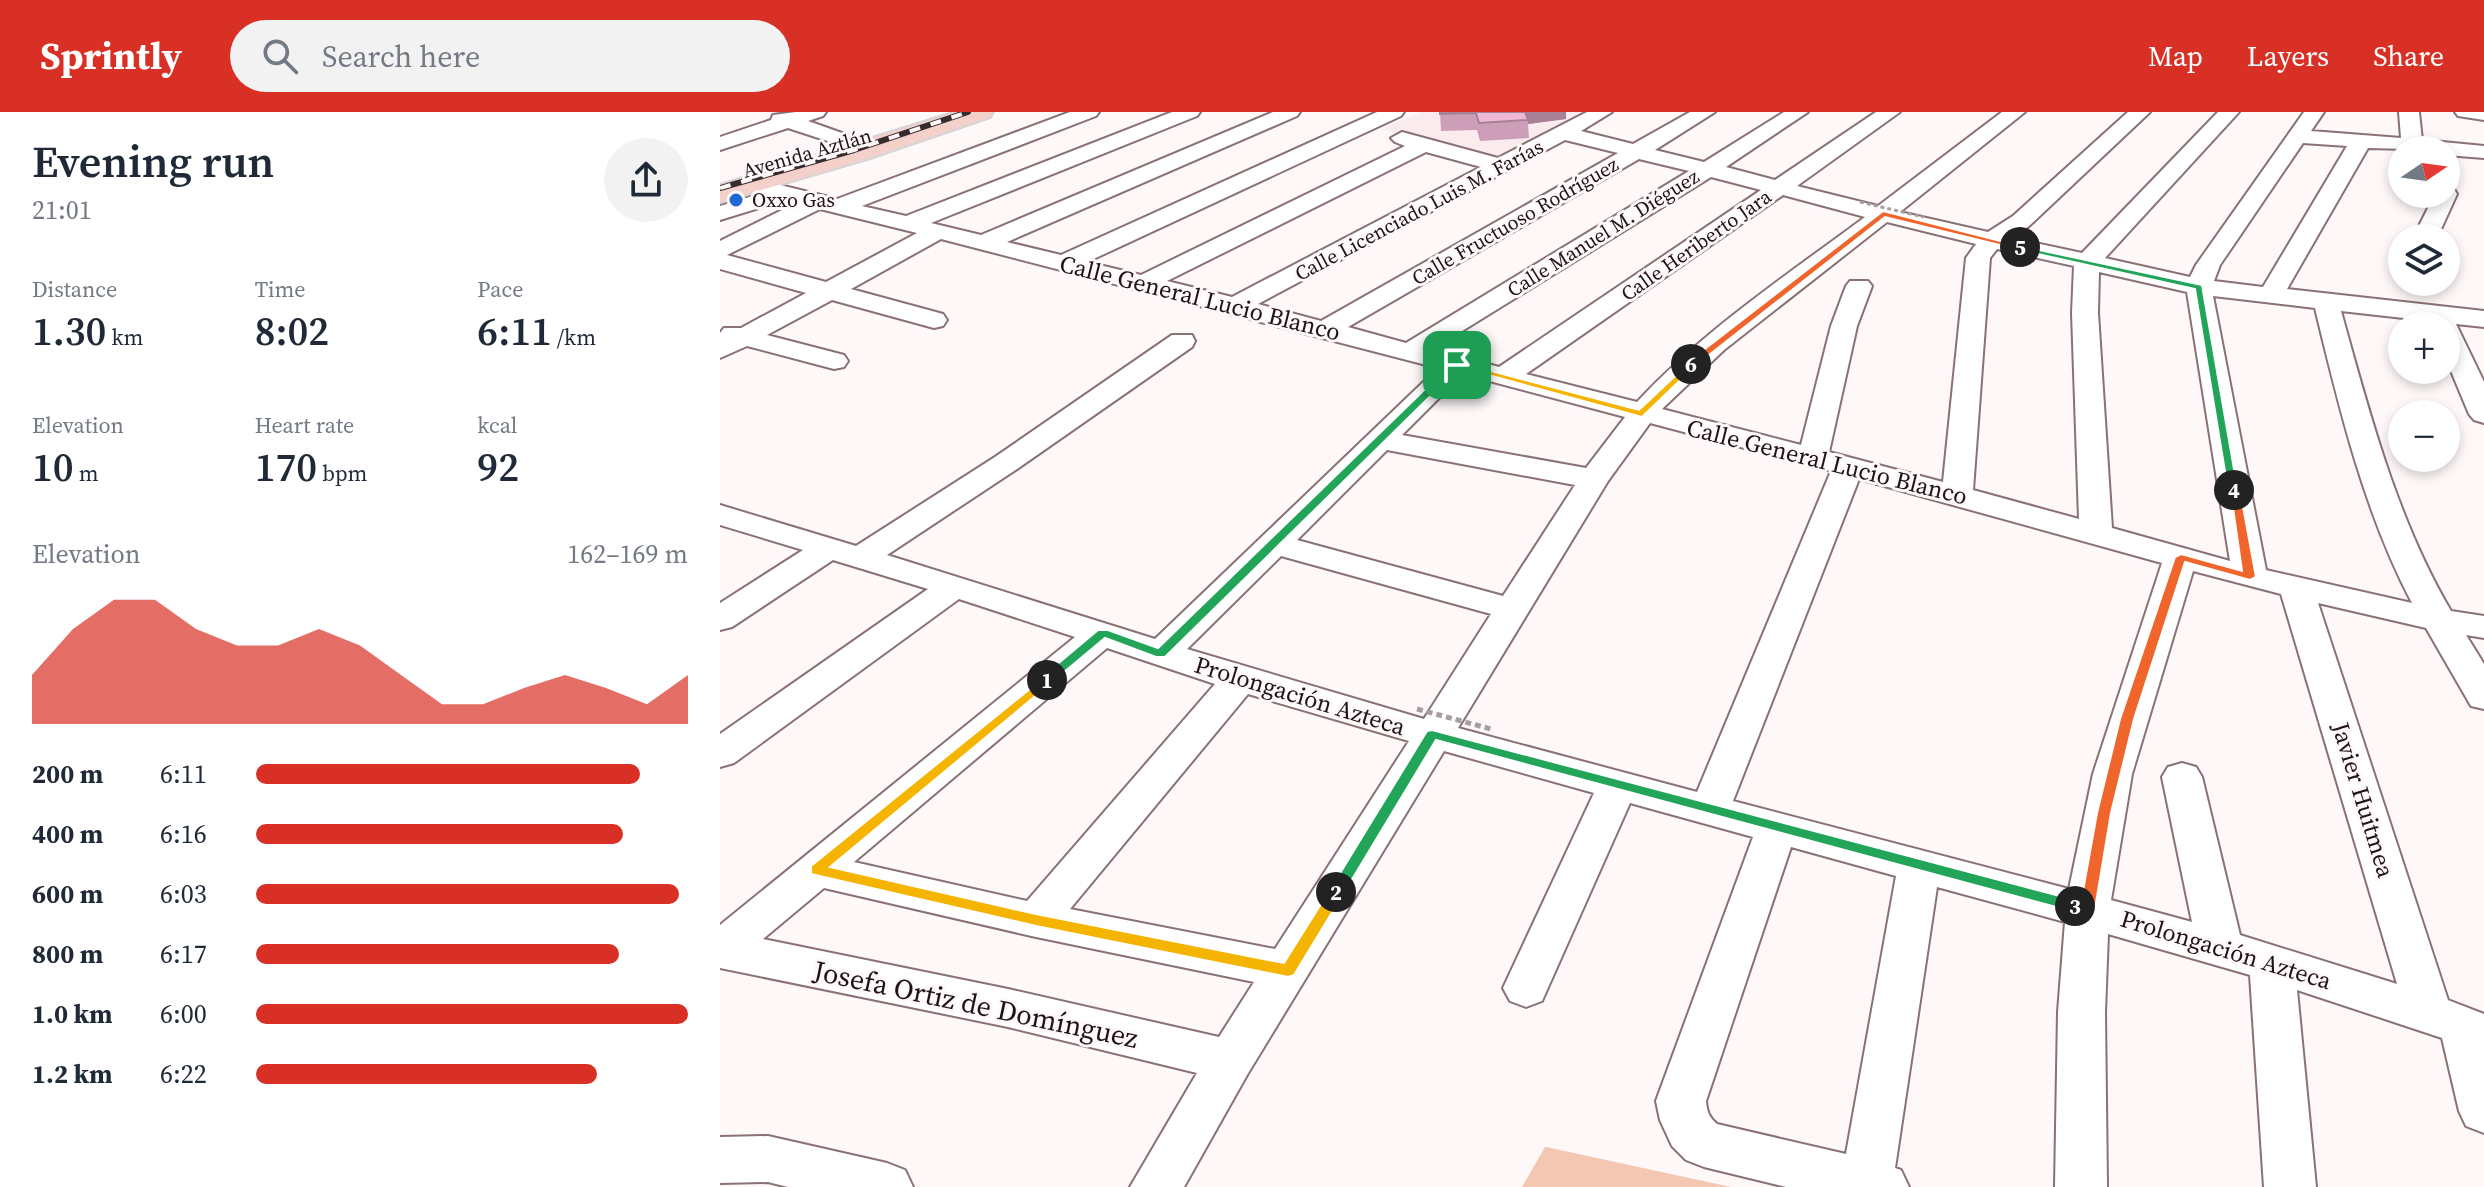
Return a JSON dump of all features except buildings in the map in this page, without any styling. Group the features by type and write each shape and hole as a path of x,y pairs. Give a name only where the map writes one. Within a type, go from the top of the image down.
{"main road":[{"name":"Avenida Aztlán","path":"745,192 849,142 940,112"},
{"name":"Avenida Aztlán","path":"745,192 981,112"}],"street":[{"path":"759,112 849,142"},
{"path":"720,144 816,112"},
{"path":"720,250 825,206 1089,112"},
{"path":"905,225 1190,112"},
{"path":"983,243 1290,112"},
{"path":"1064,263 1394,112"},
{"name":"Calle Licenciado Luis M. Farías","path":"1235,306 1602,112"},
{"name":"Calle Fructuoso Rodríguez","path":"1324,330 1705,112"},
{"name":"Calle Manuel M. Diéguez","path":"1408,353 1609,232 1798,112"},
{"name":"Calle Heriberto Jara","path":"1502,377 1890,112"},
{"path":"1156,1187 1230,1060 1288,970 1425,722 1512,609 1594,479 1642,414 1671,382 1872,208 2015,112"},
{"path":"1957,495 1978,258 1991,241 2021,221 2140,112"},
{"path":"2096,533 2085,313 2087,263 2229,112"},
{"path":"2250,577 2199,287 2208,265 2314,112"},
{"path":"2409,112 2411,136"},
{"path":"2465,112 2484,114"},
{"path":"1361,127 1501,166"},
{"path":"1564,133 1872,208 1991,241 2199,287 2400,312"},
{"path":"2299,136 2388,145"},
{"path":"2270,296 2360,143"},
{"path":"1144,283 1423,145"},
{"path":"2460,174 2476,151"},
{"path":"720,213 745,192"},
{"name":"Calle General Lucio Blanco","path":"745,192 825,206 1144,283 1957,495 2250,577 2439,620 2484,627"},
{"path":"720,350 732,334 830,291 937,232"},
{"path":"720,261 934,320"},
{"path":"1813,457 1844,326 1859,286"},
{"path":"2392,310 2398,296"},
{"path":"2326,302 2345,372 2405,552 2439,620 2484,697"},
{"path":"2460,321 2484,319"},
{"path":"732,334 834,361"},
{"path":"720,619 1006,463 1182,341"},
{"path":"2460,359 2484,414"},
{"path":"1161,654 1457,365"},
{"path":"1380,440 1594,479"},
{"path":"1710,808 1848,467"},
{"name":"Prolongación Azteca","path":"720,515 955,586 1240,679 1425,722 1618,784 2087,909 2272,963 2458,1024"},
{"path":"1275,544 1512,609"},
{"path":"2081,1187 2087,909 2104,813 2127,719 2181,557"},
{"path":"720,753 955,586"},
{"name":"Javier Huitmea","path":"2296,588 2458,1024 2484,1111"},
{"path":"721,950 1103,633"},
{"path":"1036,920 1240,679"},
{"path":"2182,777 2220,947"},
{"path":"1526,988 1618,784"},
{"path":"1778,826 1681,1101 1683,1119 1690,1134 1704,1144 1875,1185 1919,866"},
{"path":"817,870 1036,920 1288,970"},
{"name":"Josefa Ortiz de Domínguez","path":"721,950 1008,1008 1230,1060"},
{"path":"2272,963 2290,1187"},
{"path":"720,1160 768,1159 887,1187"},
{"path":"720,1170 748,1187"}],"path":[{"path":"1872,208 1924,217"},
{"path":"1425,722 1491,729"}],"shaded area":[{"path":"1420,112 1594,112 1502,162 1382,129"},
{"path":"1546,1147 1731,1187 1522,1187"}],"railway":[{"path":"720,188 854,150 968,112"}],"place":[{"name":"Oxxo Gas","path":"736,200"}],"route":[{"path":"1883,214 2199,287 2250,577 2181,557 2127,719 2104,813 2087,909 1432,735 1288,970 1036,920 817,870 1103,633 1161,654 1457,365 1642,414 1671,382 1714,344 1883,214"}]}
